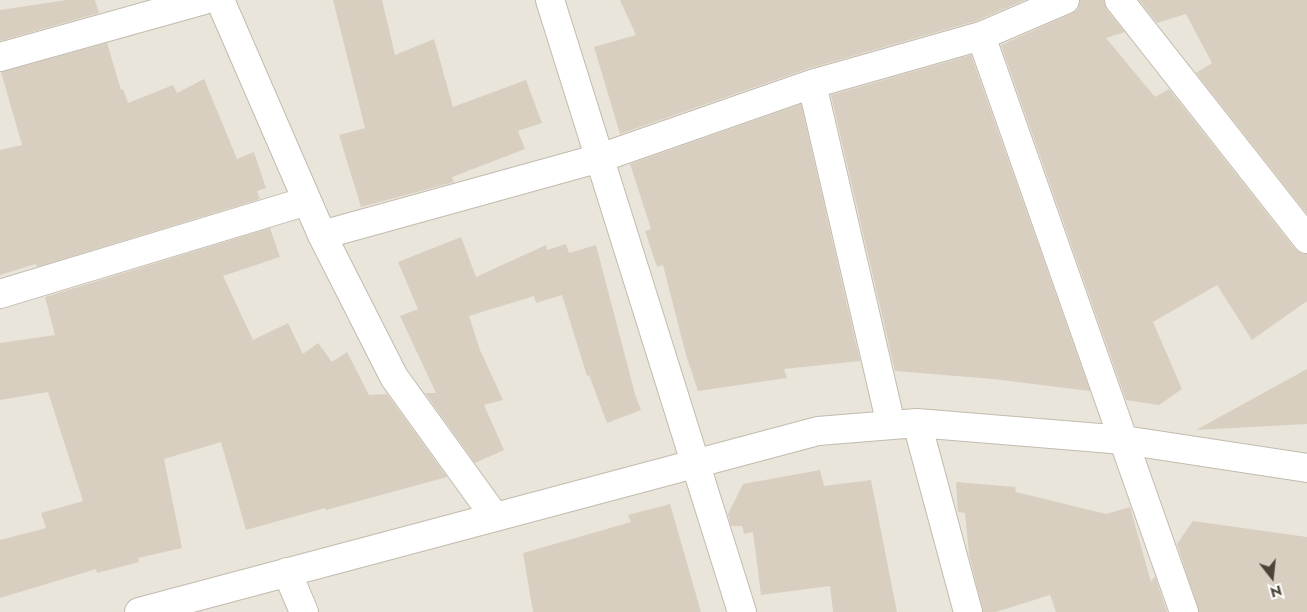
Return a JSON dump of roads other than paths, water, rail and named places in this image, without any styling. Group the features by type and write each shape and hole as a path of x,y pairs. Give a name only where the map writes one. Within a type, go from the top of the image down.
{"street":[{"path":"0,57 204,0"},
{"path":"220,0 322,235 394,377 495,517"},
{"path":"550,0 742,612"},
{"path":"322,235 600,158 812,84 981,36 1065,0"},
{"path":"1119,0 1307,239"},
{"path":"981,36 1184,612"},
{"path":"812,84 904,424 968,612"},
{"path":"0,294 307,201"},
{"path":"139,612 818,431 904,424 1124,440 1307,468"},
{"path":"287,572 304,612"}]}
